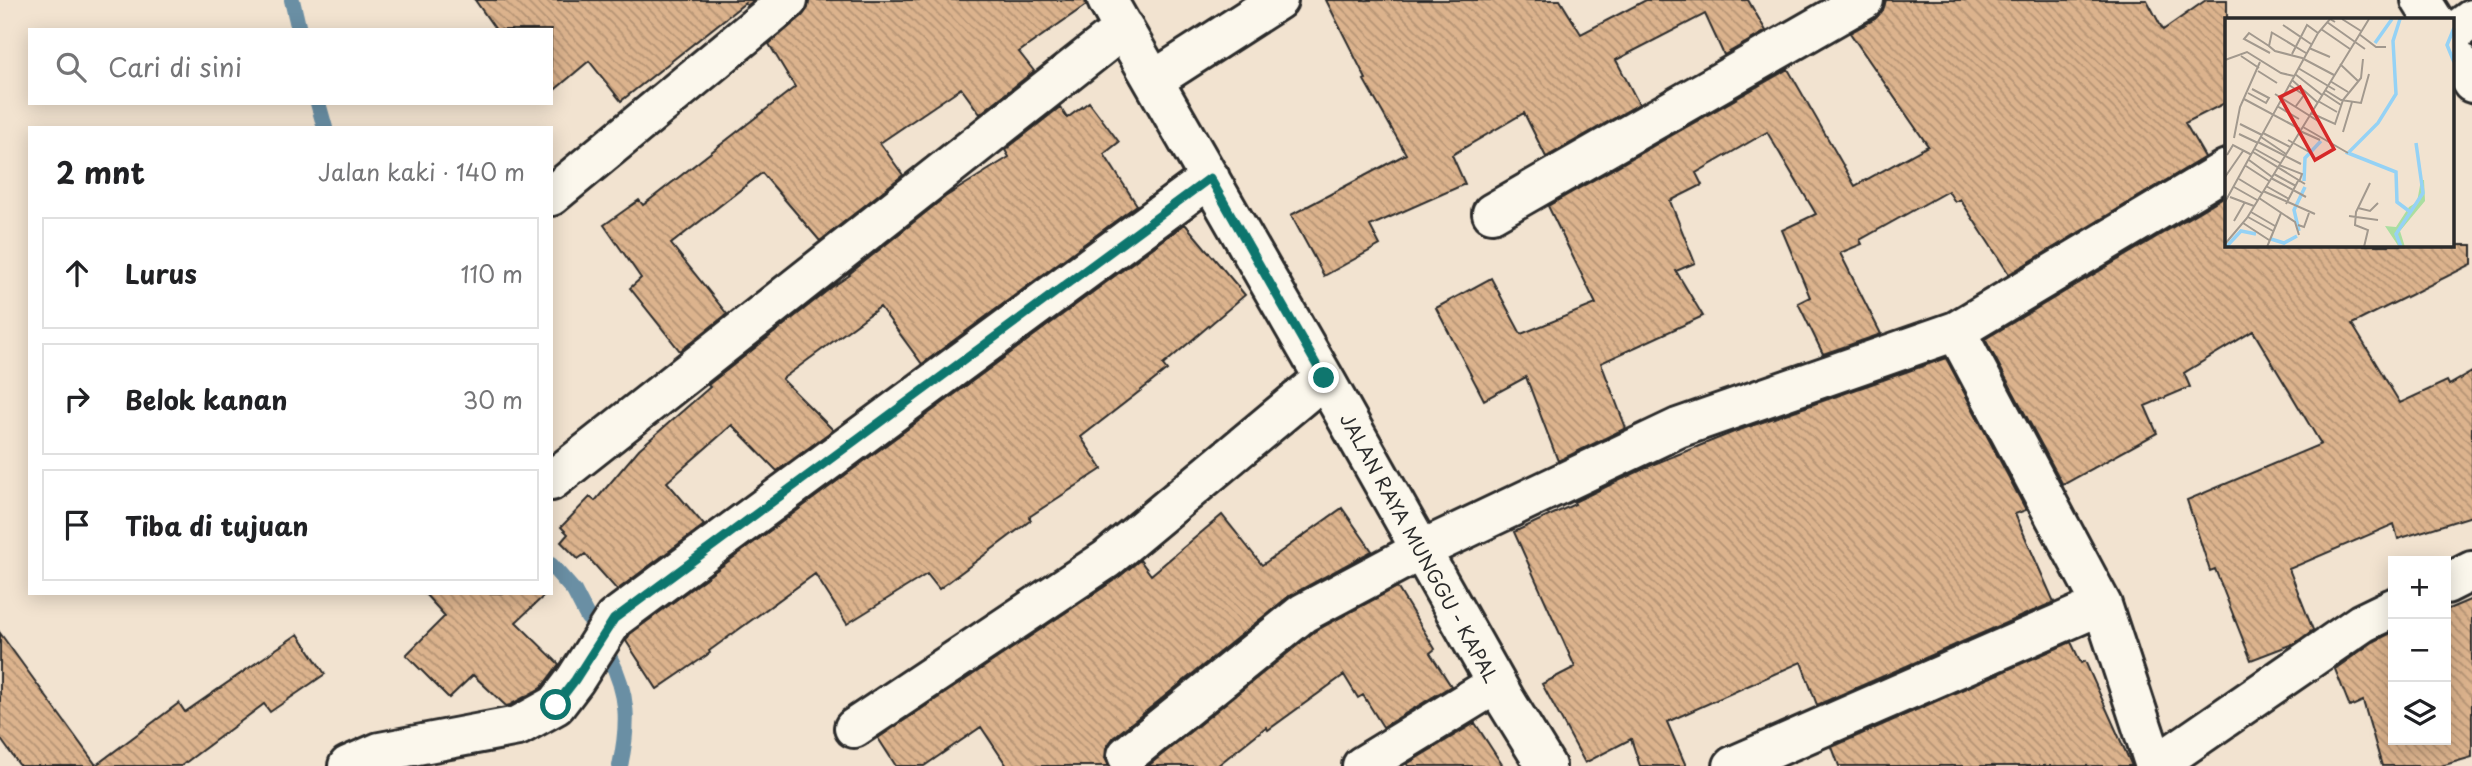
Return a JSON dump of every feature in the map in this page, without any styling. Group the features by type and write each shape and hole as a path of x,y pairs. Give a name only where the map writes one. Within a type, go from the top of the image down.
{"street":[{"path":"553,195 788,0"},
{"path":"1154,80 1278,0"},
{"path":"1492,213 1864,0"},
{"path":"2421,0 2432,18"},
{"path":"553,479 1116,14"},
{"name":"JALAN RAYA MUNGGU - KAPAL","path":"1116,14 1496,684 1546,766"},
{"path":"2454,32 2472,19"},
{"path":"2454,55 2472,83"},
{"path":"1127,755 1303,613 1421,550 1678,428 1956,331 2225,170"},
{"path":"348,766 380,752 518,726 556,705 614,619 1210,178"},
{"path":"1956,331 2102,605 2155,766 2362,623 2388,610"},
{"path":"854,728 1107,559 1324,378"},
{"path":"2451,582 2472,571"},
{"path":"1733,766 2102,605"},
{"path":"1362,766 1496,684"}],"building":[{"path":"475,0 754,0 747,6 745,3 621,101 589,61 553,91 553,28 495,28"},
{"path":"809,0 1085,0 1086,5 1019,52 1034,71 980,114 961,88 880,143 903,175 820,241 762,173 671,244 727,314 680,351 630,288 641,278 604,225 639,200 643,205 795,87 769,44 802,16 808,8"},
{"path":"1326,0 1560,0 1581,34 1646,0 1748,0 1766,31 1724,55 1705,14 1616,60 1639,104 1546,157 1524,113 1452,155 1465,184 1370,226 1380,245 1324,276 1291,215 1406,154 1364,80 1366,79"},
{"path":"1886,0 2147,0 2163,30 2206,0 2227,0 2225,103 2185,123 2205,157 2009,274 1960,199 1955,202 1948,191 1860,240 1862,244 1840,253 1881,334 1823,354 1798,303 1810,297 1782,230 1816,214 1767,132 1696,173 1702,185 1670,201 1695,263 1676,271 1703,316 1601,363 1626,428 1558,461 1526,377 1484,400 1436,308 1491,278 1521,334 1596,304 1548,206 1788,69 1855,186 1928,146 1850,33 1875,19 1883,10"},
{"path":"1089,102 1119,142 1104,154 1137,205 922,364 880,307 782,379 833,430 777,471 732,425 667,482 704,525 617,590 585,554 578,559 561,542 568,534 561,527 590,497 595,501 639,449 710,387 708,385 945,197 1009,157 1005,150 1060,107 1067,118"},
{"path":"2225,196 2225,247 2472,245 2472,264 2352,324 2400,403 2447,381 2449,385 2472,372 2472,516 2398,539 2394,524 2289,569 2313,630 2295,643 2251,660 2215,569 2210,571 2187,500 2321,444 2253,331 2184,373 2190,387 2145,406 2157,433 2063,485 1985,339"},
{"path":"1185,224 1245,295 1163,365 1167,370 1081,437 1102,469 1029,517 1031,520 939,589 927,574 847,624 815,574 657,689 626,641 630,634"},
{"path":"1946,358 2026,510 2015,514 2054,602 1817,705 1801,662 1667,722 1686,766 1640,766 1631,739 1585,763 1542,684 1575,667 1514,532 1654,464 1734,432"},
{"path":"1342,508 1372,551 1289,596 1113,738 1106,748 1105,758 1109,766 1007,766 981,727 924,766 896,766 878,738 1119,577 1140,560 1151,575 1222,515 1262,565"},
{"path":"1397,587 1435,649 1430,653 1451,686 1383,727 1363,695 1358,698 1344,675 1268,730 1266,727 1217,766 1148,766 1315,631"},
{"path":"426,595 545,595 516,622 559,664 541,688 510,705 506,706 473,675 449,698 406,655 445,616"},
{"path":"2472,599 2472,757 2441,766 2382,766 2363,701 2350,707 2335,669 2388,634 2388,745 2451,745 2451,608"},
{"path":"0,633 96,765 179,703 185,712 298,634 325,674 270,712 264,704 181,766 20,766 0,738"},
{"path":"2071,642 2081,663 2085,661 2132,766 1839,766 1832,747"},
{"path":"1475,723 1503,766 1408,766 1407,764"}],"waterway":[{"path":"292,0 299,28"},
{"path":"319,105 324,126"},
{"path":"553,567 574,591 588,618"},
{"path":"609,656 624,697 626,723 620,766"}],"route":[{"path":"556,705 614,619 1210,178 1324,378"}]}
